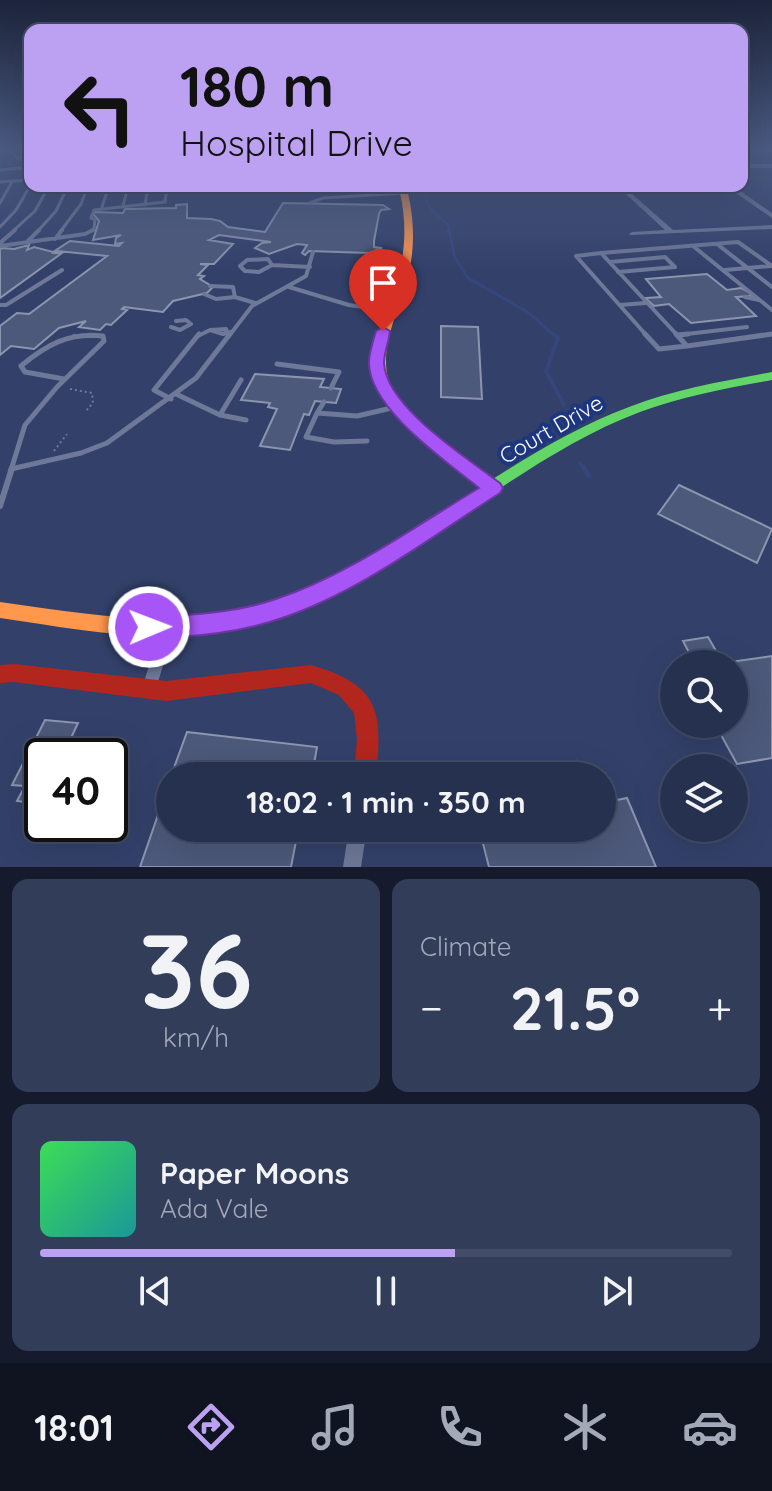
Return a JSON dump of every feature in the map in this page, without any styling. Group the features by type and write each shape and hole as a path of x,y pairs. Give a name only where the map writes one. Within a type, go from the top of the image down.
{"street":[{"path":"401,192 408,250 392,311 379,340 376,363 383,388 397,407 493,488"},
{"path":"627,192 671,232"},
{"path":"738,192 772,216"},
{"path":"632,234 772,227"},
{"name":"Court Drive","path":"0,610 131,627 168,628 242,619 279,609 321,592 597,426 636,408 691,391 772,376"},
{"path":"149,688 168,628"},
{"path":"0,674 14,673 166,691 311,674 327,676 354,692 364,705 371,738 367,762"},
{"path":"352,867 356,842"}],"lane":[{"path":"0,227 16,210 26,192"},
{"path":"0,244 35,211 46,192"},
{"path":"27,243 56,211 65,192"},
{"path":"55,239 81,204 86,192"},
{"path":"102,207 107,192"},
{"path":"123,206 126,192"},
{"path":"145,205 147,192"},
{"path":"0,244 74,237 94,229 95,220 91,218 94,210 165,202 166,192"},
{"path":"310,203 323,198 386,192"},
{"path":"355,203 357,196"},
{"path":"772,266 738,242 576,256 659,349 772,334"},
{"path":"716,244 772,287"},
{"path":"692,245 772,310"},
{"path":"11,469 107,443 171,399 199,374 256,303 302,279 310,267 313,252"},
{"path":"601,253 687,346"},
{"path":"609,262 665,257 675,267 618,272"},
{"path":"272,265 268,259 247,260 240,266 245,271 259,272 272,265 310,267"},
{"path":"723,271 772,266"},
{"path":"0,305 6,305 62,270"},
{"path":"736,289 741,285"},
{"path":"210,286 233,287 235,297"},
{"path":"289,287 349,305 392,311"},
{"path":"204,294 216,299 235,297 256,303"},
{"path":"745,297 760,300"},
{"path":"619,305 647,303"},
{"path":"176,321 189,321 189,327"},
{"path":"171,327 177,330 189,327 226,329 230,332"},
{"path":"677,335 747,327"},
{"path":"171,399 154,390 207,330"},
{"path":"0,506 25,425 64,379 104,341 103,336 79,334 53,341 21,366 25,372 64,379"},
{"path":"277,364 339,372 331,388"},
{"path":"220,415 241,380"},
{"path":"176,394 220,415 246,420"},
{"path":"324,402 306,437 334,442 367,441"},
{"path":"317,413 335,417 368,417 397,407"}],"path":[{"path":"57,387 92,393 93,403 85,412"},
{"path":"46,461 67,434"}],"building":[{"path":"283,203 383,205 389,209 381,210 379,214 374,241 374,247 382,248 369,253 309,251 305,255 302,253 307,245 297,244 269,254 255,248 271,242 219,235 209,240 233,244 214,264 200,264 208,265 198,275 204,276 200,279 213,287 207,293 173,301 163,312 124,307 122,309 127,310 111,325 106,324 100,330 79,327 86,321 59,328 34,349 11,346 0,355 0,326 17,313 29,314 107,256 57,251 54,253 62,253 0,298 0,249 29,245 27,250 34,247 53,252 70,241 119,246 122,243 115,244 116,238 121,235 93,240 99,221 93,214 95,212 123,213 125,209 176,208 176,205 187,204 187,218 211,219 228,227 265,232"},
{"path":"707,274 727,290 741,288 750,293 751,296 736,297 756,316 691,323 669,304 654,306 645,298 661,297 646,279"},
{"path":"441,326 478,327 482,399 441,397"},
{"path":"255,374 324,379 320,387 341,389 336,403 315,401 309,415 304,414 290,450 260,446 277,409 268,407 270,403 241,400"},
{"path":"679,485 772,529 757,563 658,514"},
{"path":"708,637 716,650 688,650 683,641"},
{"path":"772,656 772,758 748,762 748,754 732,754 723,738 748,738 748,659"},
{"path":"45,720 78,723 71,738 36,738"},
{"path":"187,732 317,747 314,762 176,762"},
{"path":"24,761 24,786 12,785"},
{"path":"24,788 24,802 17,801"},
{"path":"627,798 656,867 489,867 483,842 616,842 616,800"},
{"path":"156,821 156,842 296,842 291,867 140,867"}],"waterway":[{"path":"423,192 431,209 449,226 448,232"},
{"path":"449,230 455,258 468,278 529,313 555,336"},
{"path":"553,334 558,338 546,371 564,405"},
{"path":"580,463 585,470"},
{"path":"584,468 589,476"}],"traffic: fast":[{"path":"448,515 552,450 618,416 675,396 772,376"}],"traffic: slow":[{"path":"404,193 409,222 408,252 383,336 379,368 383,384 391,400 413,425 493,488"},
{"path":"0,610 152,628 182,628 242,620 323,590 448,515"}],"traffic: jam":[{"path":"0,674 14,673 166,691 311,674 331,680 357,698 367,723 366,762"}],"route":[{"path":"149,627 208,625 279,609 350,576 493,488 429,437 390,399 383,388 376,363 383,331"}]}
